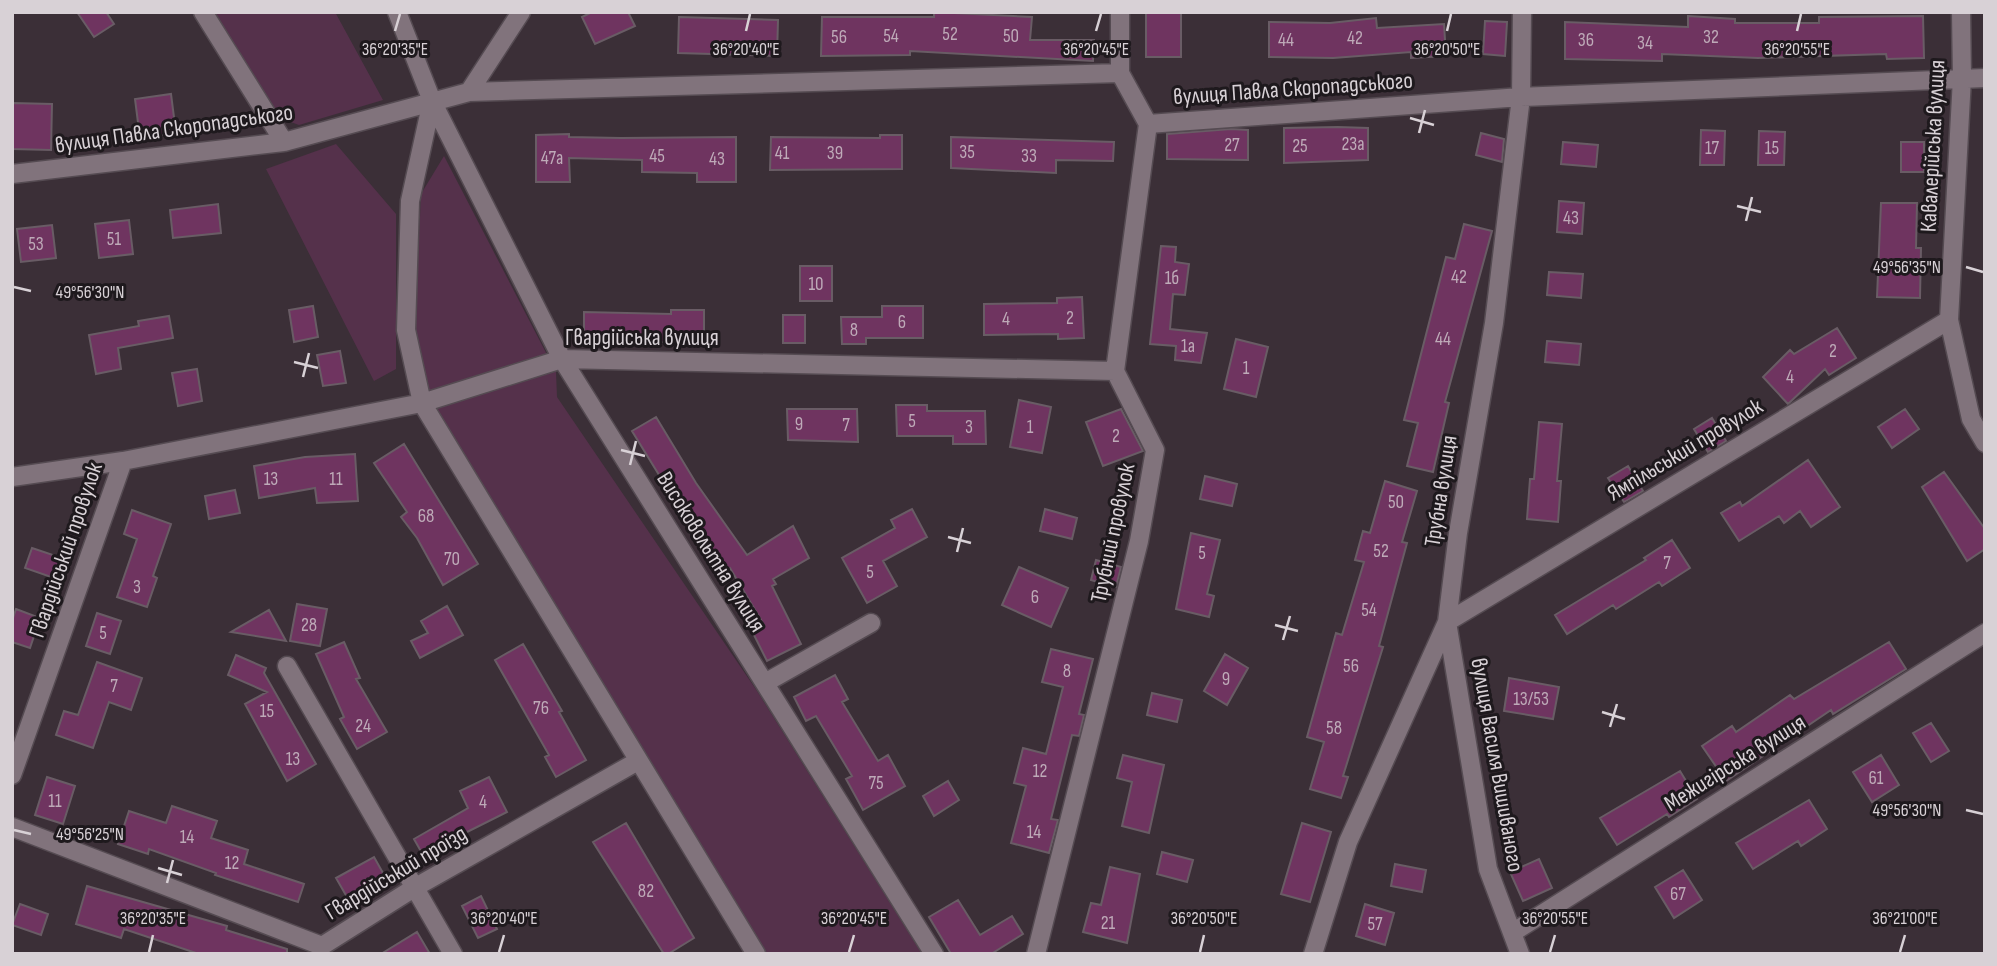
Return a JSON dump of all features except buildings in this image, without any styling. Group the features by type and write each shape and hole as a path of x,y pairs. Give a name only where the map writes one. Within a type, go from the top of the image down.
{"street":[{"path":"202,12 284,142"},
{"name":"Високовольтна вулиця","path":"397,12 432,101 562,359 934,954"},
{"path":"469,92 521,12"},
{"path":"1120,12 1120,74"},
{"name":"Трубна вулиця","path":"1313,954 1348,842 1447,622 1458,533 1494,323 1521,97 1522,12"},
{"name":"Кавалерійська вулиця","path":"1961,12 1962,78 1949,320 1970,419 1985,443"},
{"name":"вулиця Павла Скоропадського","path":"12,174 284,142 469,92 1120,74 1148,124 1521,97 1985,78"},
{"path":"432,101 410,201 408,250 406,330 422,403 757,954"},
{"path":"1115,371 1148,124"},
{"name":"Ямпільський провулок","path":"1447,622 1949,320"},
{"name":"Гвардійська вулиця","path":"12,477 123,461 422,403 562,359 1115,371"},
{"name":"Трубний провулок","path":"1037,954 1139,541 1155,450 1115,371"},
{"name":"Гвардійський провулок","path":"12,775 123,461"},
{"name":"вулиця Василя Вишиваного","path":"1447,622 1488,869 1520,954"},
{"path":"765,683 871,623"},
{"name":"Межигірська вулиця","path":"1512,933 1985,633"},
{"path":"287,666 453,954"},
{"name":"Гвардійський проїзд","path":"12,827 321,950 414,888 638,761"}],"shaded area":[{"path":"212,12 335,12 383,100 299,125 277,117"},
{"path":"336,144 396,214 396,369 374,381 266,169"},
{"path":"444,156 556,372 557,397 757,691 922,954 764,954 426,396 415,330 421,194"}]}
